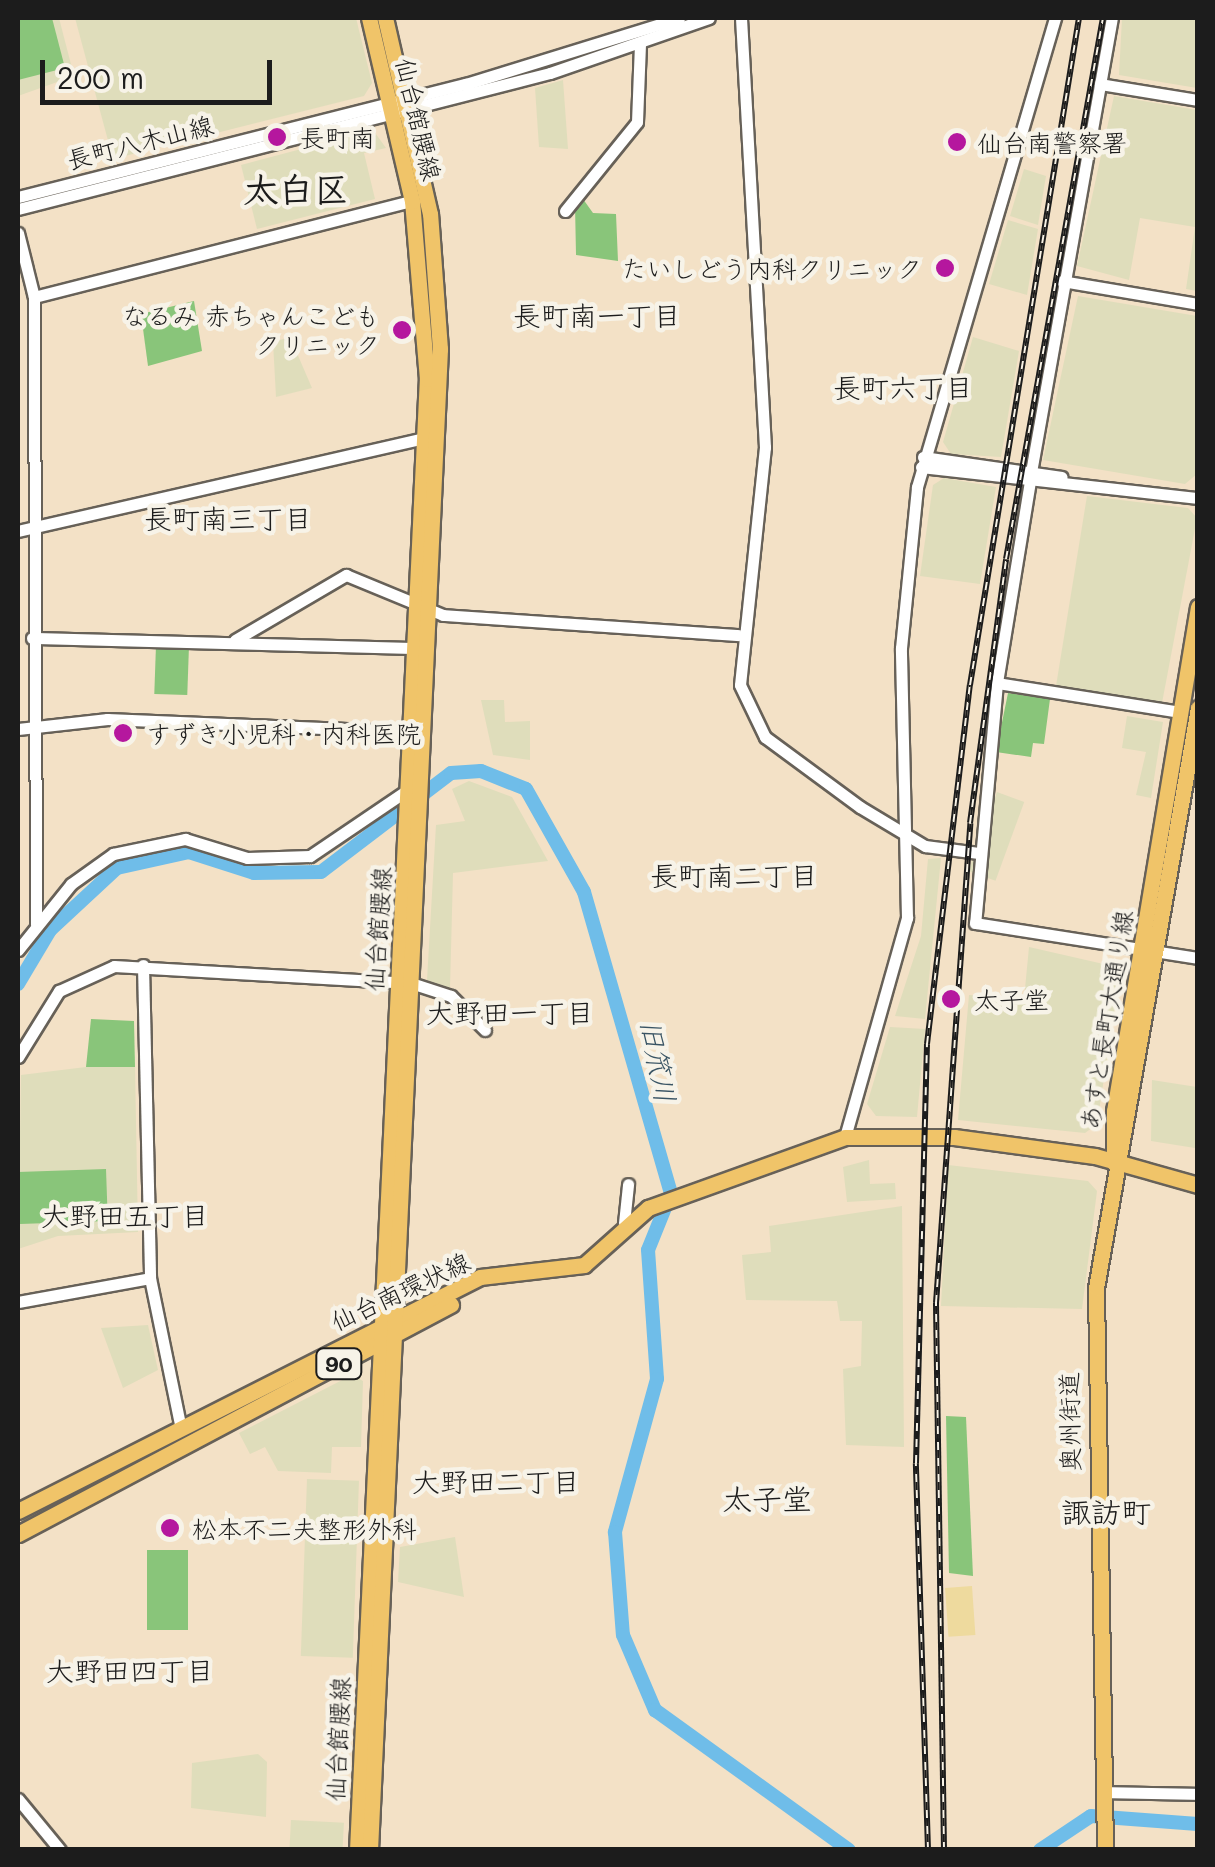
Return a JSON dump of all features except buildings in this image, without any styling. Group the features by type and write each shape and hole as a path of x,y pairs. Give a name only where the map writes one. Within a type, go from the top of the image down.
{"main road":[{"name":"仙台館腰線","path":"369,18 400,106 434,252 423,777 408,816 405,982"},
{"name":"仙台館腰線","path":"385,18 426,310 431,437"},
{"name":"仙台館腰線","path":"357,1850 405,982 416,648 424,606"},
{"name":"あすと長町大通り線","path":"1114,1163 1198,607"},
{"name":"あすと長町大通り線","path":"1148,951 1198,708"},
{"name":"仙台南環状線","path":"18,1534 496,1272 584,1265 624,1223 648,1208 844,1136 910,1134 1114,1163 1198,1185"},
{"name":"奥州街道","path":"1105,1850 1093,1352 1114,1163"},
{"name":"仙台館腰線","path":"370,1850 386,1332"},
{"name":"仙台南環状線","path":"18,1511 386,1332"}],"street":[{"path":"579,57 678,18"},
{"path":"18,208 640,43 709,18"},
{"path":"741,18 766,447 738,635 740,685 765,737 910,839 978,853"},
{"path":"844,1136 902,946 910,839 901,648 922,462 1055,18"},
{"path":"1112,18 1062,281 997,683 978,853 978,926 1198,958"},
{"path":"565,211 637,122 640,43"},
{"path":"1100,84 1198,100"},
{"name":"長町八木山線","path":"18,197 400,106"},
{"path":"34,297 412,201"},
{"path":"18,233 34,297 32,727 36,924"},
{"path":"1062,281 1198,304"},
{"path":"18,531 431,437"},
{"path":"922,462 1198,498"},
{"path":"235,640 334,576 424,606 534,627 738,635"},
{"path":"32,638 235,640 416,648"},
{"path":"997,683 1180,712"},
{"path":"18,728 107,719 412,732"},
{"path":"18,950 36,924 113,854 185,838 248,858 310,856 414,795"},
{"path":"143,966 150,1278 180,1429"},
{"path":"18,1056 73,980 143,966 405,982 450,996 485,1030"},
{"path":"624,1223 628,1184"},
{"path":"18,1302 150,1278"},
{"path":"1104,1797 1198,1794"},
{"path":"18,1799 60,1850"}],"shaded area":[{"path":"18,18 59,18 74,76 18,96"},
{"path":"75,18 356,18 372,83 364,96 113,159"},
{"path":"1122,18 1197,18 1197,88 1119,75"},
{"path":"563,80 568,149 539,147 535,88"},
{"path":"1114,96 1197,110 1197,291 1186,289 1195,227 1140,218 1129,280 1077,266"},
{"path":"373,130 386,148 364,153 375,199 257,229 241,165"},
{"path":"1024,169 1046,176 1038,225 1010,216"},
{"path":"1008,220 1038,229 1027,295 989,284"},
{"path":"1078,296 1197,316 1197,474 1185,484 1043,460"},
{"path":"290,337 312,388 276,397 273,342"},
{"path":"973,337 1019,351 1001,457 951,454 943,442"},
{"path":"944,478 996,487 980,584 920,576 933,485"},
{"path":"1087,496 1188,508 1197,518 1162,703 1056,686"},
{"path":"481,700 504,700 505,722 530,721 530,760 493,755"},
{"path":"1127,716 1163,722 1151,798 1136,795 1146,752 1122,748"},
{"path":"469,781 512,797 548,861 453,873 450,989 427,980 436,825 465,821 452,789"},
{"path":"997,792 1024,802 996,881 968,871"},
{"path":"941,858 925,1019 895,1016 921,936 928,859"},
{"path":"1029,947 1121,968 1097,1124 1085,1133 958,1120 969,995 1024,999"},
{"path":"890,1027 925,1029 917,1117 876,1116 867,1104"},
{"path":"86,1067 135,1067 138,1232 58,1236 18,1249 21,1075"},
{"path":"1152,1080 1197,1087 1195,1148 1151,1141"},
{"path":"869,1160 870,1184 895,1183 896,1199 847,1202 843,1167"},
{"path":"948,1165 1088,1181 1097,1191 1082,1309 941,1306"},
{"path":"902,1206 904,1447 846,1445 843,1369 861,1366 862,1321 840,1321 837,1301 746,1300 742,1255 771,1252 769,1226"},
{"path":"148,1325 158,1370 123,1388 101,1328"},
{"path":"352,1375 363,1381 361,1447 332,1447 331,1473 278,1471 265,1447 250,1454 239,1433"},
{"path":"307,1479 359,1481 353,1658 301,1656"},
{"path":"455,1537 464,1597 398,1582 400,1547"},
{"path":"258,1754 267,1762 266,1817 191,1808 192,1763"},
{"path":"291,1820 344,1823 343,1850 289,1849"}],"green space":[{"path":"18,18 52,18 65,68 18,80"},
{"path":"583,199 593,213 616,214 618,261 576,255 575,205"},
{"path":"194,301 202,351 148,366 141,314"},
{"path":"156,645 189,646 187,695 154,694"},
{"path":"1008,693 1050,699 1044,744 1033,743 1031,757 996,752"},
{"path":"91,1019 134,1021 135,1067 86,1067"},
{"path":"106,1169 108,1221 20,1224 18,1172"},
{"path":"946,1416 966,1417 973,1576 949,1573"},
{"path":"147,1550 188,1550 188,1630 147,1630"}],"sand":[{"path":"972,1586 975,1635 948,1637 945,1588"}],"waterway":[{"name":"旧笊川","path":"18,984 50,930 117,868 189,852 254,873 321,872 451,773 481,771 526,789 584,892 671,1193 648,1250 657,1379 615,1532 623,1635 655,1710 849,1850"},
{"name":"旧笊川","path":"1040,1850 1091,1816 1198,1824"}],"railway":[{"path":"928,1850 916,1463 927,1044 970,685 1079,18"},
{"path":"944,1850 936,1303 970,823 1006,559 1103,18"}],"place":[{"name":"長町南","path":"277,137"},
{"name":"仙台南警察署","path":"957,142"},
{"name":"たいしどう内科クリニック","path":"945,268"},
{"name":"なるみ 赤ちゃんこども クリニック","path":"402,330"},
{"name":"すずき小児科・内科医院","path":"123,733"},
{"name":"太子堂","path":"951,999"},
{"name":"松本不二夫整形外科","path":"170,1528"}],"district":[{"name":"太白区","path":"296,188"},
{"name":"長町南一丁目","path":"597,315"},
{"name":"長町六丁目","path":"903,387"},
{"name":"長町南三丁目","path":"228,518"},
{"name":"長町南二丁目","path":"734,875"},
{"name":"大野田一丁目","path":"510,1012"},
{"name":"大野田五丁目","path":"125,1215"},
{"name":"大野田二丁目","path":"496,1481"},
{"name":"太子堂","path":"767,1498"},
{"name":"諏訪町","path":"1106,1511"},
{"name":"大野田四丁目","path":"130,1670"}]}
